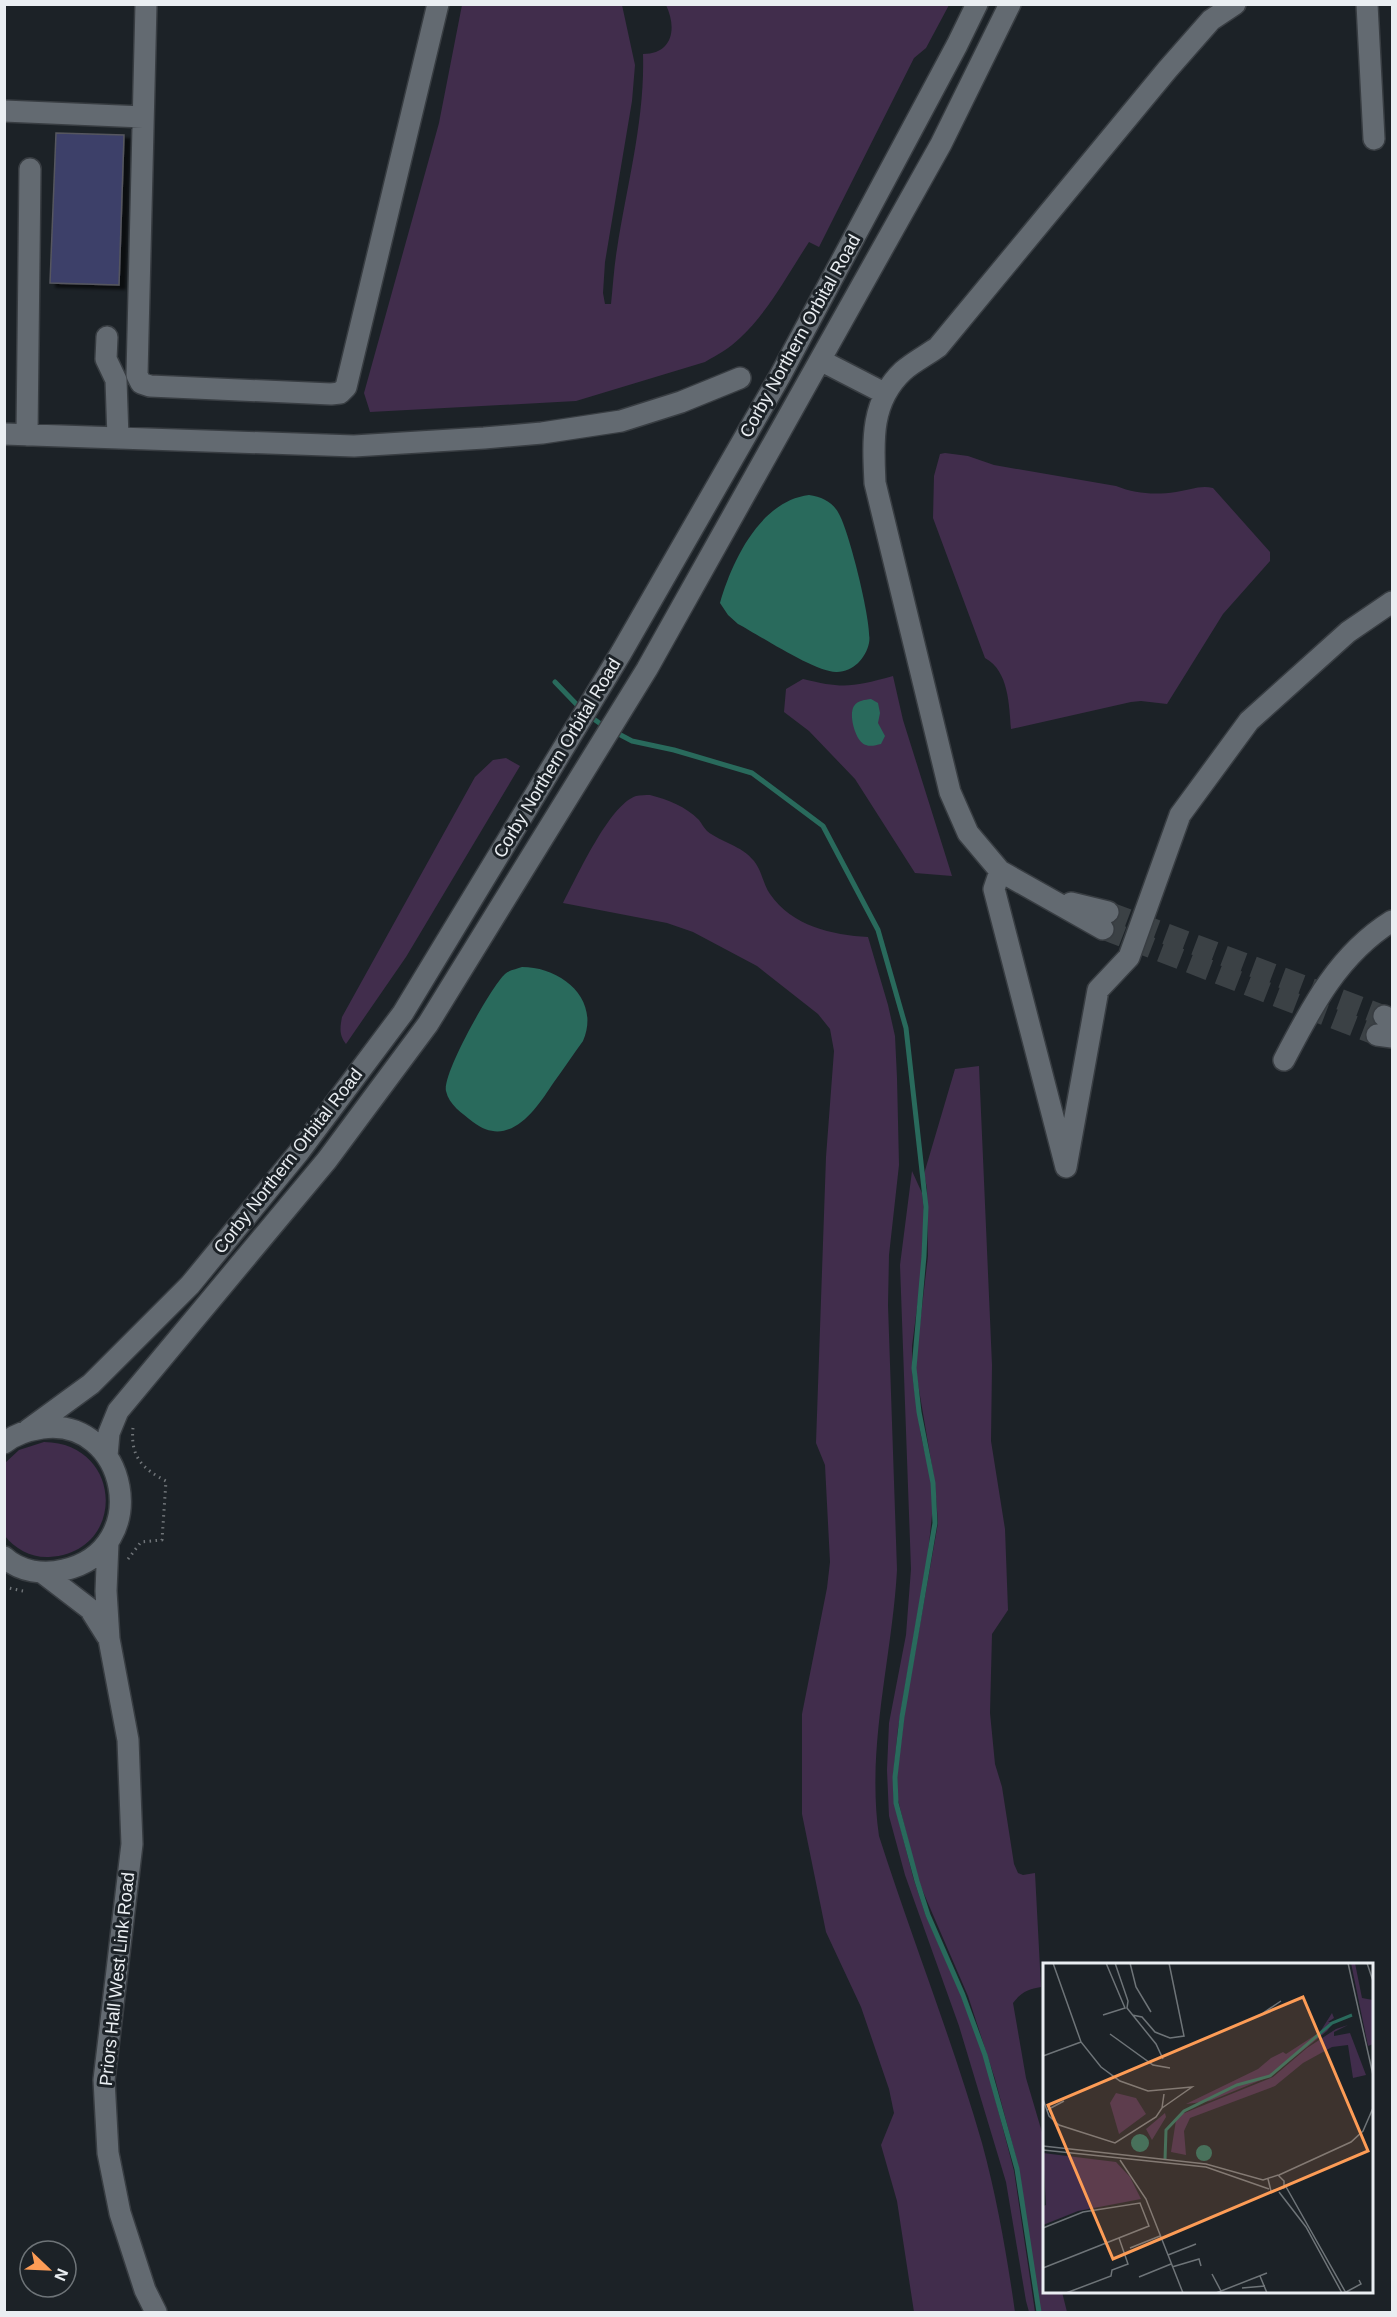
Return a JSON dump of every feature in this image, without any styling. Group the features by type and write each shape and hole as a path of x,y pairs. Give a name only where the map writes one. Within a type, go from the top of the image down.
{"street":[{"path":"146,4 137,375 141,383 150,386 320,394 340,393 346,387 438,4"},
{"name":"Corby Northern Orbital Road","path":"4,1443 28,1430 91,1384 190,1285 299,1152 403,1013 621,653 780,376 977,4"},
{"name":"Corby Northern Orbital Road","path":"107,1456 109,1433 118,1412 327,1160 428,1024 647,669 942,144 1010,4"},
{"path":"1106,920 1045,896 1000,871 968,833 950,792 875,483 873,436 884,393 904,370 938,347 1175,61 1211,20 1235,4"},
{"path":"1368,4 1374,138"},
{"path":"4,111 143,117"},
{"path":"27,435 30,168"},
{"path":"107,337 106,359 116,380 118,438"},
{"path":"820,360 884,393"},
{"path":"4,434 354,446 542,433 621,422 681,402 740,378"},
{"path":"1000,871 994,889 1066,1167 1098,990 1129,957 1180,815 1249,721 1348,632 1392,602"},
{"path":"1284,1060 1312,1005 1327,982 1366,939 1392,921"},
{"path":"6,1560 31,1571 43,1573 77,1567 94,1557 108,1542 118,1525 122,1504 120,1484 107,1456 91,1441 72,1431 50,1427 28,1430"},
{"name":"Priors Hall West Link Road","path":"108,1542 106,1591 109,1639 128,1740 132,1844 104,2080 108,2153 120,2213 145,2290 156,2313"},
{"name":"Priors Hall West Link Road","path":"43,1573 90,1609 109,1639"}],"path":[{"path":"4,1587 25,1591"}],"shaded area":[{"path":"462,5 622,5 635,65 632,101 605,262 603,293 605,304 611,304 617,249 638,128 643,54 661,50 670,38 671,22 666,5 949,5 926,48 914,58 819,247 809,242 760,317 728,348 705,362 576,401 370,412 364,393 439,123"},
{"path":"940,454 968,456 994,465 1116,486 1138,492 1161,493 1199,487 1213,488 1270,552 1270,561 1223,614 1167,704 1131,702 1011,729 1008,699 1003,680 999,671 985,658 933,518 934,476"},
{"path":"809,495 827,501 839,514 864,599 869,643 862,659 848,670 828,671 788,652 738,624 720,603 732,569 762,521 776,508"},
{"path":"893,676 903,720 952,876 915,873 855,779 809,731 784,712 786,689 803,679 848,685 868,683"},
{"path":"871,699 878,703 880,713 878,723 885,736 881,744 870,746 862,743 856,734 852,710 856,704"},
{"path":"506,758 520,766 406,957 346,1044 342,1038 342,1017 475,777 493,760"},
{"path":"650,795 682,807 694,815 707,831 749,856 757,865 770,894 790,914 827,931 868,937 888,1005 895,1036 899,1165 889,1255 888,1305 897,1570 878,1736 876,1803 879,1836 982,2143 1001,2227 1015,2312 914,2312 897,2201 881,2145 894,2113 889,2089 861,2007 826,1932 802,1814 802,1714 830,1562 825,1465 816,1443 826,1157 834,1051 830,1029 818,1014 757,966 693,932 667,923 563,903 585,860 615,813 636,796"},
{"path":"522,967 537,968 551,973 574,988 587,1012 587,1026 583,1041 530,1114 510,1129 499,1131 486,1129 473,1122 453,1105 446,1091 447,1082 459,1050 489,995 505,974"},
{"path":"979,1066 992,1365 991,1441 1005,1529 1008,1610 992,1634 990,1713 995,1764 1002,1787 1014,1864 1018,1873 1023,1875 1035,1873 1041,1987 1019,1996 1013,2003 1026,2078 1043,2136 1043,2293 1062,2293 1067,2312 1040,2312 1019,2169 995,2079 968,1996 918,1880 898,1800 897,1776 905,1709 938,1523 935,1484 915,1366 928,1256 927,1188 924,1174 955,1069"},
{"path":"912,1171 922,1193 924,1211 921,1277 912,1346 912,1373 921,1436 931,1479 933,1506 928,1553 898,1728 893,1778 894,1802 913,1877 926,1916 983,2052 1014,2171 1035,2312 1029,2312 1026,2301 1006,2182 959,2026 905,1875 889,1816 887,1770 889,1723 906,1635 911,1569 900,1265"},
{"path":"44,1442 70,1447 90,1460 101,1478 106,1498 103,1519 92,1537 74,1551 49,1557 24,1552 5,1536 5,1463 19,1450"}],"building":[{"path":"56,133 124,135 119,285 50,283"}],"waterway":[{"path":"555,682 581,709"},
{"path":"588,715 605,727"},
{"path":"613,731 632,741 674,750 752,773 823,826 878,930 906,1028 926,1207 914,1368 919,1412 933,1483 935,1523 902,1717 895,1777 896,1803 928,1915 963,1995 985,2055 1017,2169 1039,2312"}],"tunnel":[{"path":"1108,912 1384,1016"},
{"path":"1103,929 1377,1035"}]}
